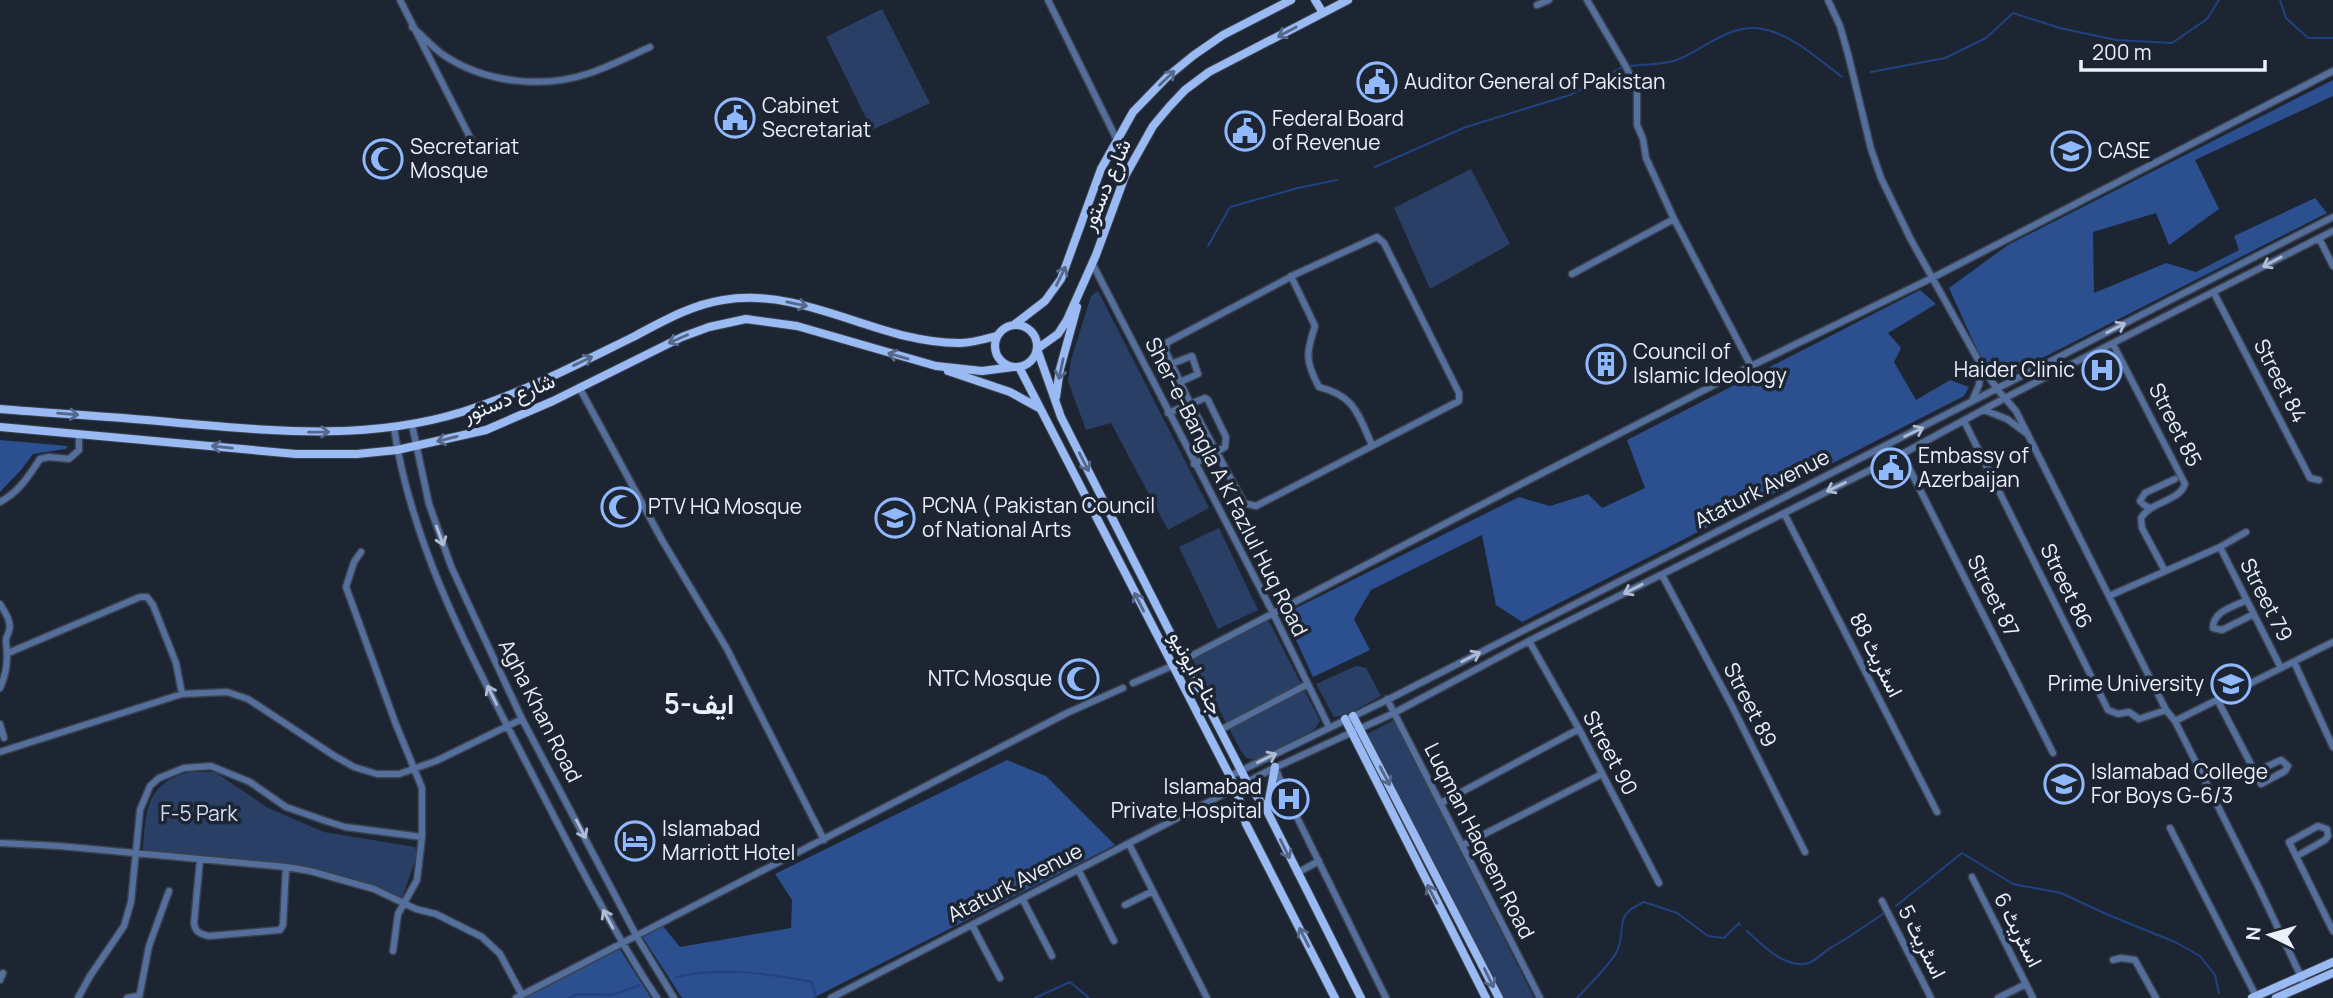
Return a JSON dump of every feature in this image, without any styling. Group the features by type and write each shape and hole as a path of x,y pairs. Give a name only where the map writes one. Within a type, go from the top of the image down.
{"main road":[{"name":"شارع دستور","path":"1015,324 1045,301 1061,279 1101,169 1133,112 1182,64 1223,35 1291,0"},
{"path":"1315,0 1322,13"},
{"name":"شارع دستور","path":"1037,349 1058,334 1067,320 1136,152 1153,126 1185,90 1209,72 1348,0"},
{"path":"1055,400 1080,290"},
{"name":"شارع دستور","path":"0,409 299,433 394,428 462,412 507,396 701,304 725,299 767,299 800,304 930,341 961,343 996,337"},
{"name":"شارع دستور","path":"0,427 296,454 357,454 397,450 486,429 682,337 709,327 746,319 797,326 936,366 982,371 1016,367"},
{"path":"1015,324 1027,327 1035,337 1037,349 1031,361 1016,367 1001,362 995,350 996,337 1004,328 1015,324"},
{"name":"جناح ایونیو","path":"1037,349 1061,417 1220,730 1247,782 1267,811 1361,998"},
{"path":"936,366 1010,392 1039,408"},
{"name":"جناح ایونیو","path":"1016,367 1230,776 1246,824 1335,998"},
{"path":"1349,717 1486,998"},
{"path":"1355,730 1499,998"},
{"path":"1267,811 1275,767"},
{"path":"2254,997 2333,962"},
{"path":"2276,998 2333,973"}],"street":[{"path":"400,0 478,153"},
{"path":"1048,0 1116,138"},
{"path":"1536,5 1549,0"},
{"path":"1587,0 1630,74 1638,95 1637,125 1643,139 1646,158 1674,219 1751,366"},
{"path":"1828,0 1840,26 1871,149 1895,210 1981,365 2016,411 2166,710 2175,721 2305,985"},
{"path":"412,27 444,55 470,69 527,82 558,81 590,73 650,47"},
{"path":"1133,683 1184,660 1751,366 1932,278 2333,71"},
{"name":"Ataturk Avenue","path":"1230,776 1387,699 2333,217"},
{"path":"1572,274 1674,219"},
{"name":"Ataturk Avenue","path":"831,998 1275,767 1394,713 1529,641 1902,454 2005,398 2333,231"},
{"path":"1377,237 1384,243 1460,393 1459,401 1256,506 1244,503 1171,364 1166,352 1168,342 1292,276 1377,237"},
{"path":"2319,238 2333,265"},
{"name":"Sher-e-Bangla A K Fazlul Huq Road","path":"1092,263 1329,727"},
{"path":"1292,276 1315,326 1307,356 1310,371 1319,387 1346,397 1359,414 1372,445"},
{"name":"Street 84","path":"2214,293 2310,478 2319,480"},
{"name":"Street 85","path":"2113,344 2185,484 2180,493 2150,508"},
{"path":"1171,364 1192,356 1198,373 1180,382"},
{"path":"1971,403 1979,385 1981,365"},
{"path":"579,387 662,540 727,649 824,840"},
{"path":"1168,414 1200,398 1208,400 1226,437 1225,447 1194,464"},
{"path":"1984,410 2007,419 2028,435"},
{"name":"Street 86","path":"1964,421 2108,710 2118,714 2129,712 2139,719 2166,710"},
{"name":"Agha Khan Road","path":"412,425 429,504 451,565 522,719 637,937 674,998"},
{"name":"Agha Khan Road","path":"394,428 410,501 438,582 508,726 622,945 657,998"},
{"path":"0,502 12,496 40,459 69,459 79,450 79,434"},
{"name":"Street 87","path":"1902,454 2053,753"},
{"path":"2165,571 2142,528 2141,518 2150,508 2140,501 2145,493 2175,479"},
{"name":"اسٹریٹ 88","path":"1784,513 1937,812"},
{"path":"2109,596 2220,547 2246,532"},
{"name":"Street 79","path":"2220,547 2281,668"},
{"path":"1681,550 1687,562"},
{"path":"361,551 354,562 346,587 422,788 422,837 417,880 398,914 393,951"},
{"name":"Street 89","path":"1662,575 1732,706 1805,852"},
{"path":"8,653 140,597 147,597 153,605 176,663 182,694"},
{"path":"2247,600 2216,615 2213,628 2222,630 2254,614"},
{"path":"0,604 10,628 6,638 6,673 0,688"},
{"name":"Street 90","path":"1529,641 1659,883"},
{"path":"2175,721 2333,642"},
{"path":"2294,662 2333,747"},
{"path":"1220,730 1308,684"},
{"path":"0,843 286,867 374,889 482,936 500,954 519,997 622,945 742,879 824,840 1067,713 1123,688"},
{"path":"0,752 182,694 227,692 248,699 354,767 377,774 399,775 416,770 522,719"},
{"name":"Luqman Haqeem Road","path":"1387,699 1540,998"},
{"path":"2218,701 2255,772 2262,784 2285,771 2288,766 2281,760 2255,772"},
{"path":"0,724 5,738"},
{"path":"1441,803 1579,730"},
{"path":"78,998 124,926 131,902 140,810 150,786 173,771 211,766 250,782 286,807 335,824 422,837"},
{"path":"1275,767 1386,998"},
{"path":"1463,845 1602,774"},
{"path":"1216,799 1230,776"},
{"path":"2297,856 2325,841 2328,836 2327,829 2318,826 2289,842 2333,931"},
{"path":"2170,828 2254,997"},
{"path":"1129,844 1207,998"},
{"path":"200,859 194,923 200,934 209,936 280,930 283,925 286,867"},
{"path":"1297,873 1319,861"},
{"path":"1079,871 1114,941"},
{"name":"اسٹریٹ 6","path":"1972,877 2031,997"},
{"path":"127,998 139,997 149,946 169,891"},
{"path":"1125,905 1153,891"},
{"path":"1023,900 1052,956"},
{"name":"اسٹریٹ 5","path":"1882,901 1931,998"},
{"path":"972,925 1000,978"},
{"path":"2113,960 2121,957 2134,960 2157,998"},
{"path":"1998,998 2026,984"}],"green space":[{"path":"882,9 930,103 872,130 826,37"},
{"path":"1471,169 1510,244 1430,289 1394,208"},
{"path":"1098,291 1209,508 1168,530 1111,423 1086,430 1068,381 1071,360 1091,296"},
{"path":"1219,528 1258,610 1218,629 1179,547"},
{"path":"1267,620 1320,721 1314,730 1256,760 1246,758 1241,751 1192,658"},
{"path":"1356,666 1366,668 1381,696 1346,715 1334,717 1316,684"},
{"path":"1394,720 1534,998 1499,998 1363,736"},
{"name":"F-5 Park","path":"189,772 215,772 268,808 324,832 415,847 417,855 402,898 349,879 299,867 143,850 147,811 156,792 175,777"}],"shaded area":[{"path":"2333,80 2333,96 2195,160 2219,209 2169,245 2156,213 2093,232 2094,293 2166,263 2196,272 2239,250 2234,236 2315,198 2327,213 2007,376 1984,365 1949,288 2008,245"},
{"path":"1920,290 1936,304 1888,333 1901,348 1894,362 1916,400 1950,380 1969,387 1964,396 1522,622 1496,605 1482,535 1371,590 1354,619 1370,650 1313,677 1284,614 1519,497 1550,506 1588,494 1602,508 1645,488 1627,440"},
{"path":"0,440 68,446 66,449 33,454 0,492"},
{"path":"1007,760 1046,776 1115,845 813,998 682,998 642,936 662,925 680,947 791,928 792,900 775,874"},
{"path":"619,948 651,998 523,998"}],"waterway":[{"path":"1871,72 1945,58 1986,38 2013,13 2060,28 2116,40 2172,43 2207,19 2219,0"},
{"path":"2280,0 2286,18 2308,38 2333,38"},
{"path":"1629,66 1677,60 1729,33 1751,28 1785,36 1842,77"},
{"path":"1375,167 1466,127 1570,95 1623,67"},
{"path":"1208,246 1230,207 1337,180"},
{"path":"1896,906 1962,853 2013,884 2061,893 2175,942 2200,956 2215,975 2219,993"},
{"path":"1577,998 1617,951 1622,923 1627,913 1644,902 1677,913 1708,936 1724,938 1739,923 1740,925"},
{"path":"1747,931 1783,960 1809,963 1883,914"},
{"path":"676,977 710,972 778,976 812,982 816,998"},
{"path":"1035,998 1070,982 1089,998"},
{"path":"569,998 579,994 612,995 640,985"}],"place":[{"name":"Auditor General of Pakistan","path":"1377,82"},
{"name":"Cabinet Secretariat","path":"735,118"},
{"name":"Federal Board of Revenue","path":"1245,131"},
{"name":"CASE","path":"2071,151"},
{"name":"Secretariat Mosque","path":"383,159"},
{"name":"Council of Islamic Ideology","path":"1606,364"},
{"name":"Haider Clinic","path":"2102,370"},
{"name":"Embassy of Azerbaijan","path":"1891,468"},
{"name":"PTV HQ Mosque","path":"621,507"},
{"name":"PCNA ( Pakistan Council of National Arts","path":"895,518"},
{"name":"NTC Mosque","path":"1079,679"},
{"name":"Prime University","path":"2231,684"},
{"name":"Islamabad College For Boys G-6/3","path":"2064,784"},
{"name":"Islamabad Private Hospital","path":"1289,799"},
{"name":"Islamabad Marriott Hotel","path":"635,841"}],"district":[{"name":"ایف-5","path":"699,704"}]}
